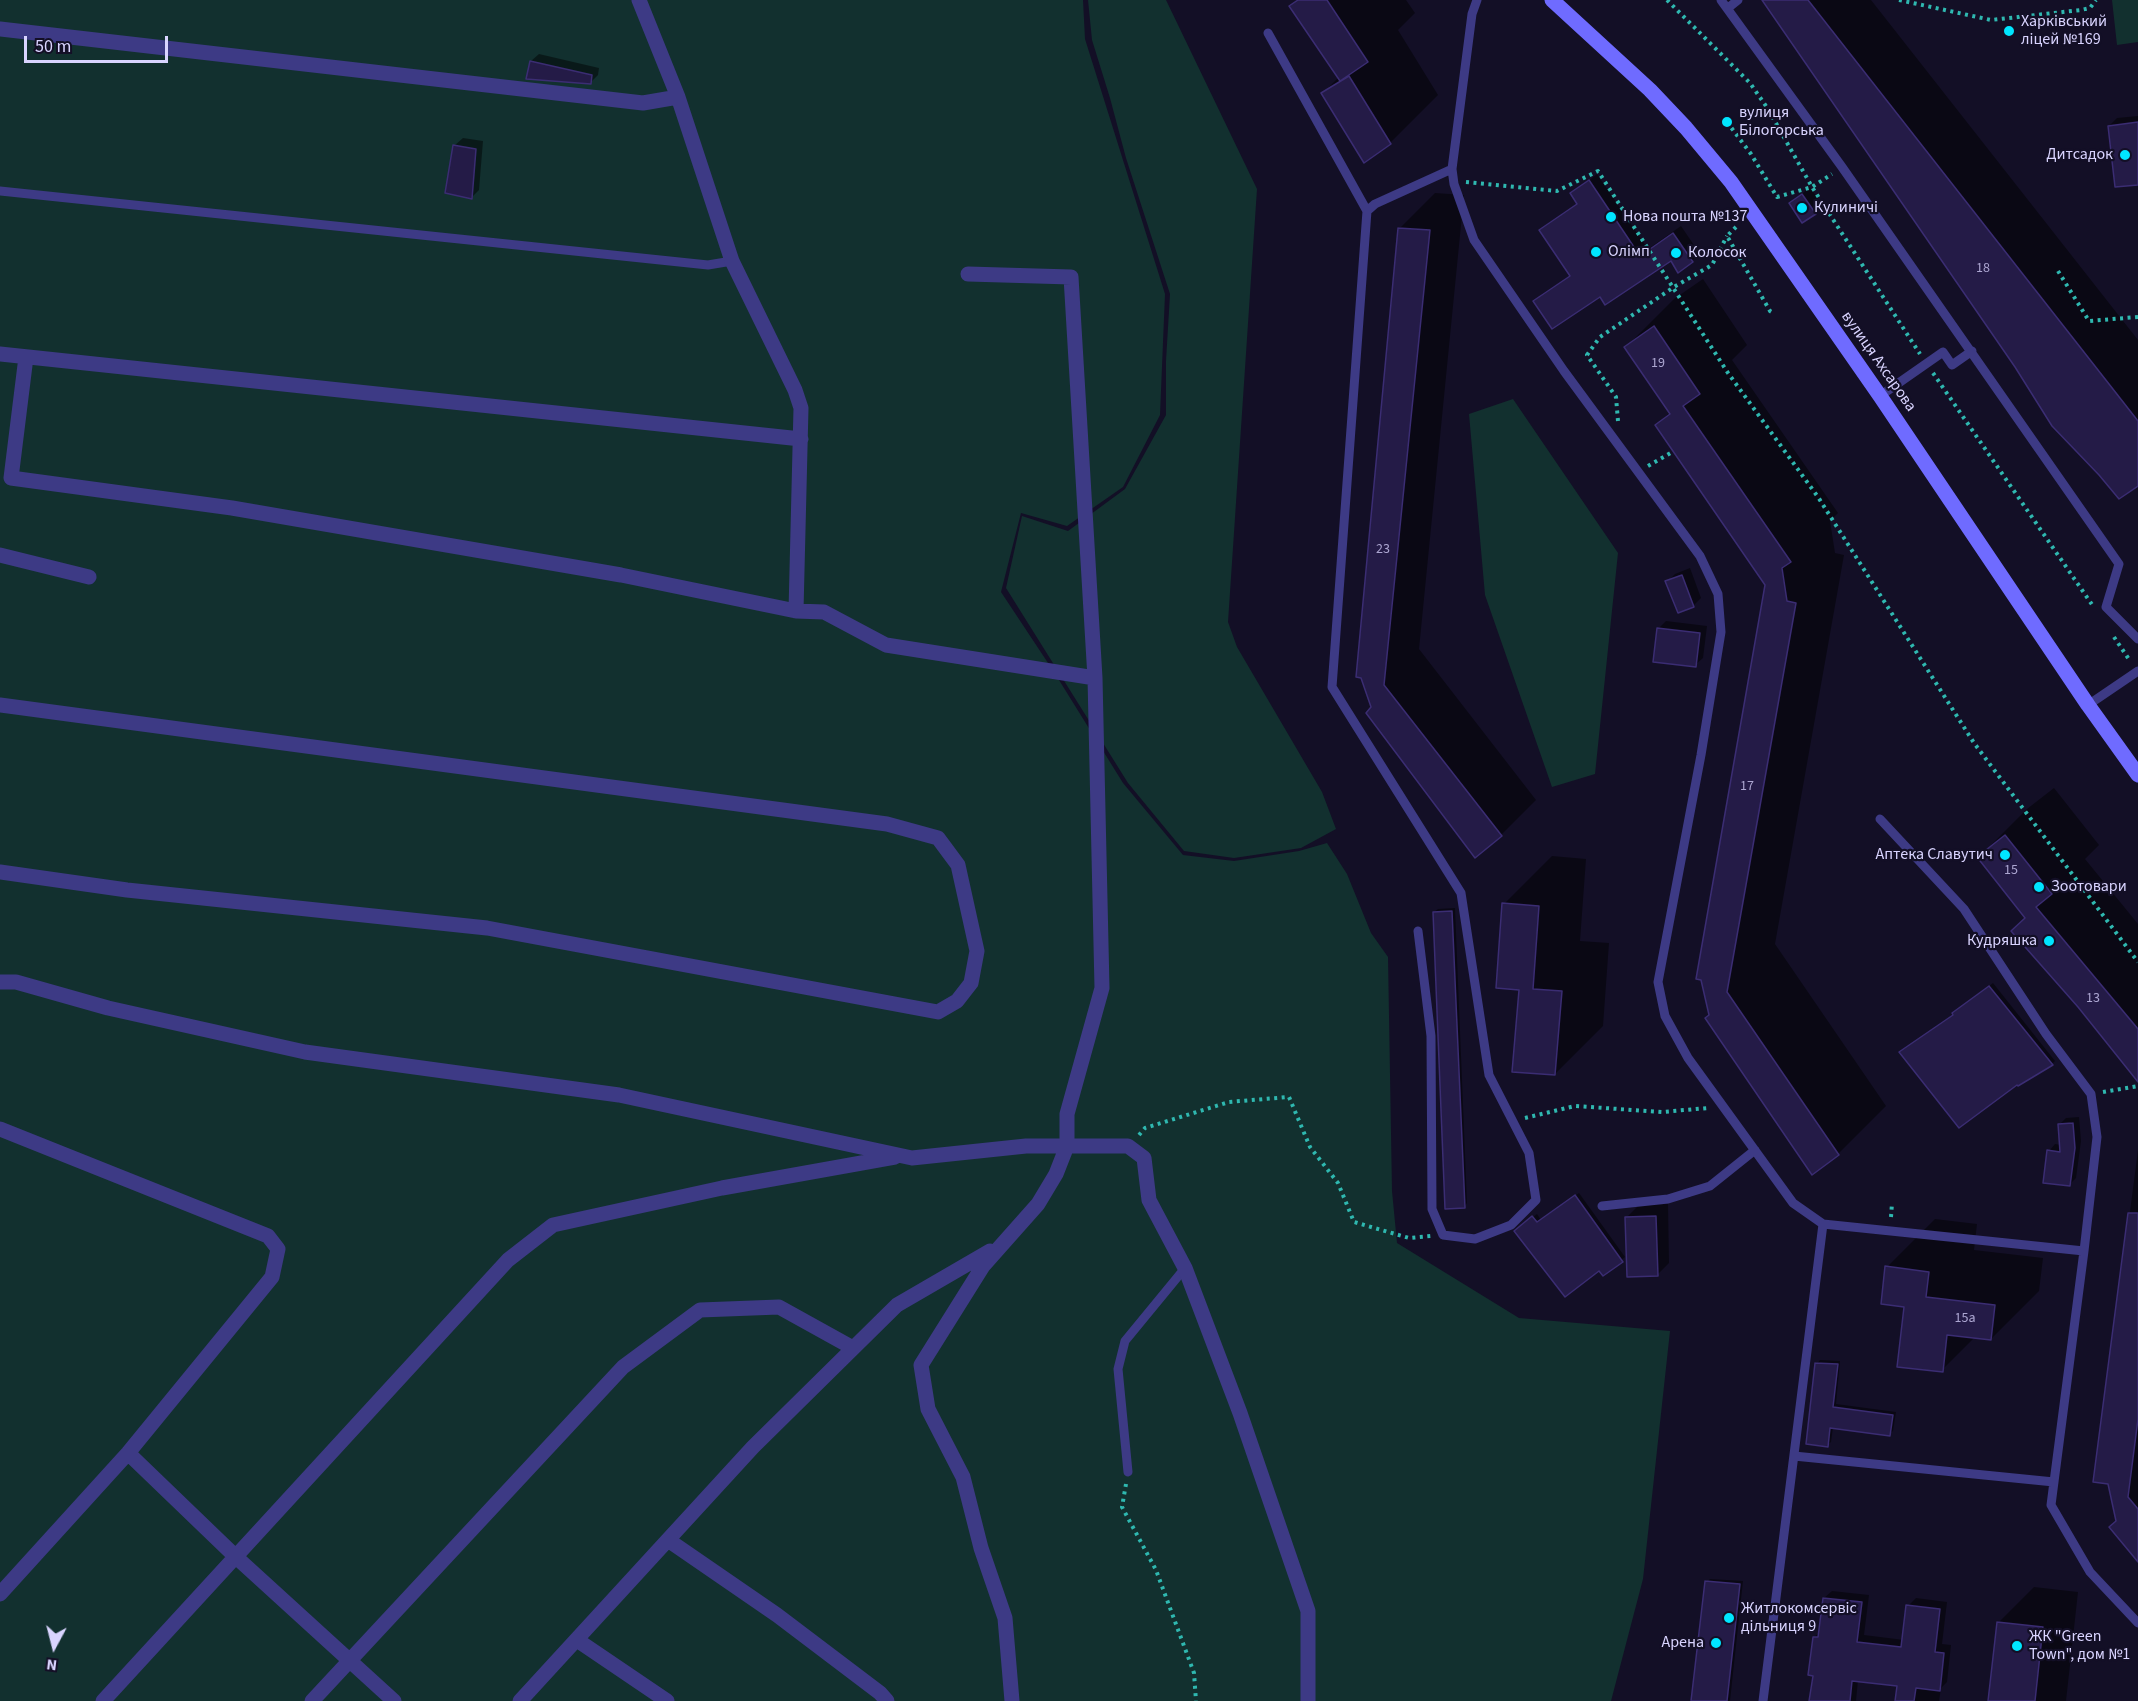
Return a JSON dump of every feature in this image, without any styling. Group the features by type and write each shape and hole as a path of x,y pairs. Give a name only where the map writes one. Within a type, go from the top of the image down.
{"main road":[{"name":"вулиця Ахсарова","path":"1552,0 1650,90 1710,156 1761,223 2088,705 2138,775"}],"street":[{"path":"639,0 678,97 732,261 795,390 801,408 796,611"},
{"path":"0,29 643,103 678,97"},
{"path":"968,274 1071,277 1095,678 1102,988 1067,1114 1071,1146 1038,1204 983,1266 921,1365 928,1409 963,1477 981,1548 1005,1618 1012,1701"},
{"path":"0,354 801,439"},
{"path":"26,357 11,478 232,508 621,575 796,611 824,612 886,645 1095,678"},
{"path":"0,555 89,577"},
{"path":"0,705 887,824 938,838 958,865 977,951 971,983 957,1000 938,1012 487,928 127,890 0,872"},
{"path":"0,982 16,982 108,1008 305,1052 619,1095 912,1158 1026,1146 1128,1146 1144,1158 1149,1200 1185,1268 1240,1413 1308,1611 1308,1701"},
{"path":"0,1130 268,1236 278,1249 272,1276 128,1453 0,1594"},
{"path":"103,1701 508,1260 554,1225 722,1188 903,1156"},
{"path":"520,1701 753,1447 897,1305 1002,1244"},
{"path":"312,1701 622,1367 700,1310 779,1307 853,1348"},
{"path":"128,1453 236,1557 394,1701"},
{"path":"668,1540 777,1615 880,1693 887,1701"},
{"path":"577,1640 667,1701"}],"lane":[{"path":"1477,0 1472,14 1452,169 1454,184 1474,240 1564,371 1700,556 1718,594 1721,633 1658,982 1665,1016 1688,1058 1793,1203 1823,1224 2084,1251"},
{"path":"1721,0 1972,351 2119,564 2106,607 2138,639"},
{"path":"1728,8 1738,0"},
{"path":"1268,33 1367,211 1332,687 1461,893 1489,1075 1529,1153 1536,1200 1511,1225 1475,1239 1443,1235 1432,1209 1431,1036 1418,931"},
{"path":"1367,211 1375,204 1452,169"},
{"path":"0,190 708,265 732,261"},
{"path":"1880,396 1943,352 1952,365 1972,351"},
{"path":"2088,705 2138,671"},
{"path":"1880,819 1964,909 2046,1034 2091,1094 2097,1137 2051,1505 2090,1572 2138,1623"},
{"path":"1602,1206 1668,1199 1710,1186 1755,1150"},
{"path":"1763,1701 1823,1224"},
{"path":"1128,1472 1118,1369 1125,1341 1185,1268"},
{"path":"1794,1456 2054,1482"}],"path":[{"path":"1667,0 1750,83 1768,108 1812,187 1927,364 2094,608"},
{"path":"1899,0 1991,20 2080,10 2090,8 2096,0"},
{"path":"1727,122 1751,154 1777,197 1812,187 1831,175"},
{"path":"1454,184 1462,182 1557,191 1598,171 1728,373 1818,497 1974,742 2138,962"},
{"path":"1619,428 1616,397 1587,355 1600,337 1674,287 1712,265 1727,236 1736,227"},
{"path":"1727,236 1770,311 1775,314"},
{"path":"2058,271 2090,321 2138,317"},
{"path":"1648,466 1674,451"},
{"path":"2108,627 2138,671"},
{"path":"2091,1094 2138,1086"},
{"path":"1128,1146 1145,1128 1218,1105 1289,1097 1310,1147 1338,1183 1354,1222 1409,1238 1443,1235"},
{"path":"1512,1121 1575,1106 1662,1112 1724,1107"},
{"path":"1128,1472 1122,1507 1156,1570 1194,1673 1196,1701"}],"green space":[{"path":"0,0 1083,0 1085,39 1165,294 1160,415 1123,487 1067,526 1021,513 1001,592 1123,783 1183,855 1234,861 1299,851 1327,843 1347,874 1371,933 1388,957 1392,1191 1397,1243 1519,1318 1670,1331 1643,1579 1611,1701 0,1701"},
{"path":"1088,0 1166,0 1257,189 1228,622 1237,647 1322,792 1336,829 1301,848 1234,858 1184,851 1128,783 1006,588 1022,516 1068,531 1125,489 1166,415 1170,294 1126,158 1092,40"},
{"path":"2112,0 2138,0 2138,42 2117,45"},
{"path":"1513,399 1618,553 1595,774 1552,787 1485,595 1469,414"}],"building":[{"path":"1298,0 1327,0 1368,62 1340,81 1289,6"},
{"path":"1762,0 1808,0 2138,421 2138,486 2119,499 2052,426 2015,367"},
{"path":"530,61 592,75 591,84 526,79"},
{"path":"1349,76 1391,144 1364,163 1321,93"},
{"name":"Дитсадок","path":"2138,122 2138,185 2115,187 2108,126"},
{"path":"453,145 476,149 472,199 445,193"},
{"name":"Олімп","path":"1589,180 1640,256 1673,233 1693,262 1678,273 1671,261 1605,305 1600,297 1552,329 1533,301 1570,276 1539,230 1577,204 1570,193"},
{"name":"Кулиничі","path":"1802,194 1816,214 1802,223 1789,203"},
{"path":"1398,228 1430,230 1384,685 1502,836 1475,858 1366,713 1371,707 1361,678 1356,677"},
{"path":"1654,326 1700,394 1683,406 1791,562 1782,568 1787,601 1796,603 1727,992 1839,1155 1812,1175 1705,1018 1709,1015 1701,980 1696,979 1765,585 1655,425 1670,414 1624,347"},
{"path":"1682,575 1694,607 1678,613 1665,581"},
{"path":"1657,628 1700,633 1696,667 1653,662"},
{"path":"2005,835 2052,894 2036,907 2138,1029 2138,1082 2078,1007 2011,931 2025,918 1977,857"},
{"path":"1502,903 1539,906 1533,989 1562,991 1555,1075 1512,1072 1519,990 1496,988"},
{"path":"1452,911 1465,1208 1445,1209 1433,912"},
{"path":"1989,986 2053,1065 2017,1085 1959,1128 1899,1052 1953,1015 1952,1013"},
{"path":"2073,1123 2075,1148 2070,1186 2043,1183 2047,1150 2060,1152 2058,1124"},
{"path":"1575,1195 1623,1262 1603,1276 1599,1271 1565,1297 1514,1231 1532,1216 1537,1222"},
{"path":"2128,1213 2138,1213 2138,1419 2128,1497 2138,1509 2138,1562 2109,1527 2116,1521 2108,1484 2093,1482"},
{"path":"1656,1216 1658,1276 1627,1277 1625,1217"},
{"path":"1885,1266 1929,1272 1926,1297 1995,1305 1991,1340 1947,1335 1943,1372 1897,1367 1904,1307 1881,1304"},
{"path":"1815,1363 1838,1364 1833,1407 1893,1415 1890,1436 1830,1428 1828,1447 1806,1444"},
{"name":"Арена","path":"1705,1581 1740,1584 1727,1701 1691,1701"},
{"path":"1823,1598 1862,1602 1857,1642 1901,1647 1906,1605 1940,1609 1935,1652 1944,1653 1940,1691 1916,1688 1914,1701 1895,1701 1897,1686 1852,1681 1850,1701 1809,1701 1813,1676 1808,1675 1813,1637 1818,1637"},
{"name":"ЖК \"Green Town\", дом №1","path":"1997,1622 2043,1627 2035,1701 1988,1701"}],"place":[{"name":"Харківський ліцей №169","path":"2009,31"},
{"name":"вулиця Білогорська","path":"1727,122"},
{"name":"Дитсадок","path":"2125,155"},
{"name":"Кулиничі","path":"1802,208"},
{"name":"Нова пошта №137","path":"1611,217"},
{"name":"Олімп","path":"1596,252"},
{"name":"Колосок","path":"1676,253"},
{"name":"Аптека Славутич","path":"2005,855"},
{"name":"Зоотовари","path":"2039,887"},
{"name":"Кудряшка","path":"2049,941"},
{"name":"Житлокомсервіс дільниця 9","path":"1729,1618"},
{"name":"Арена","path":"1716,1643"},
{"name":"ЖК \"Green Town\", дом №1","path":"2017,1646"}]}
